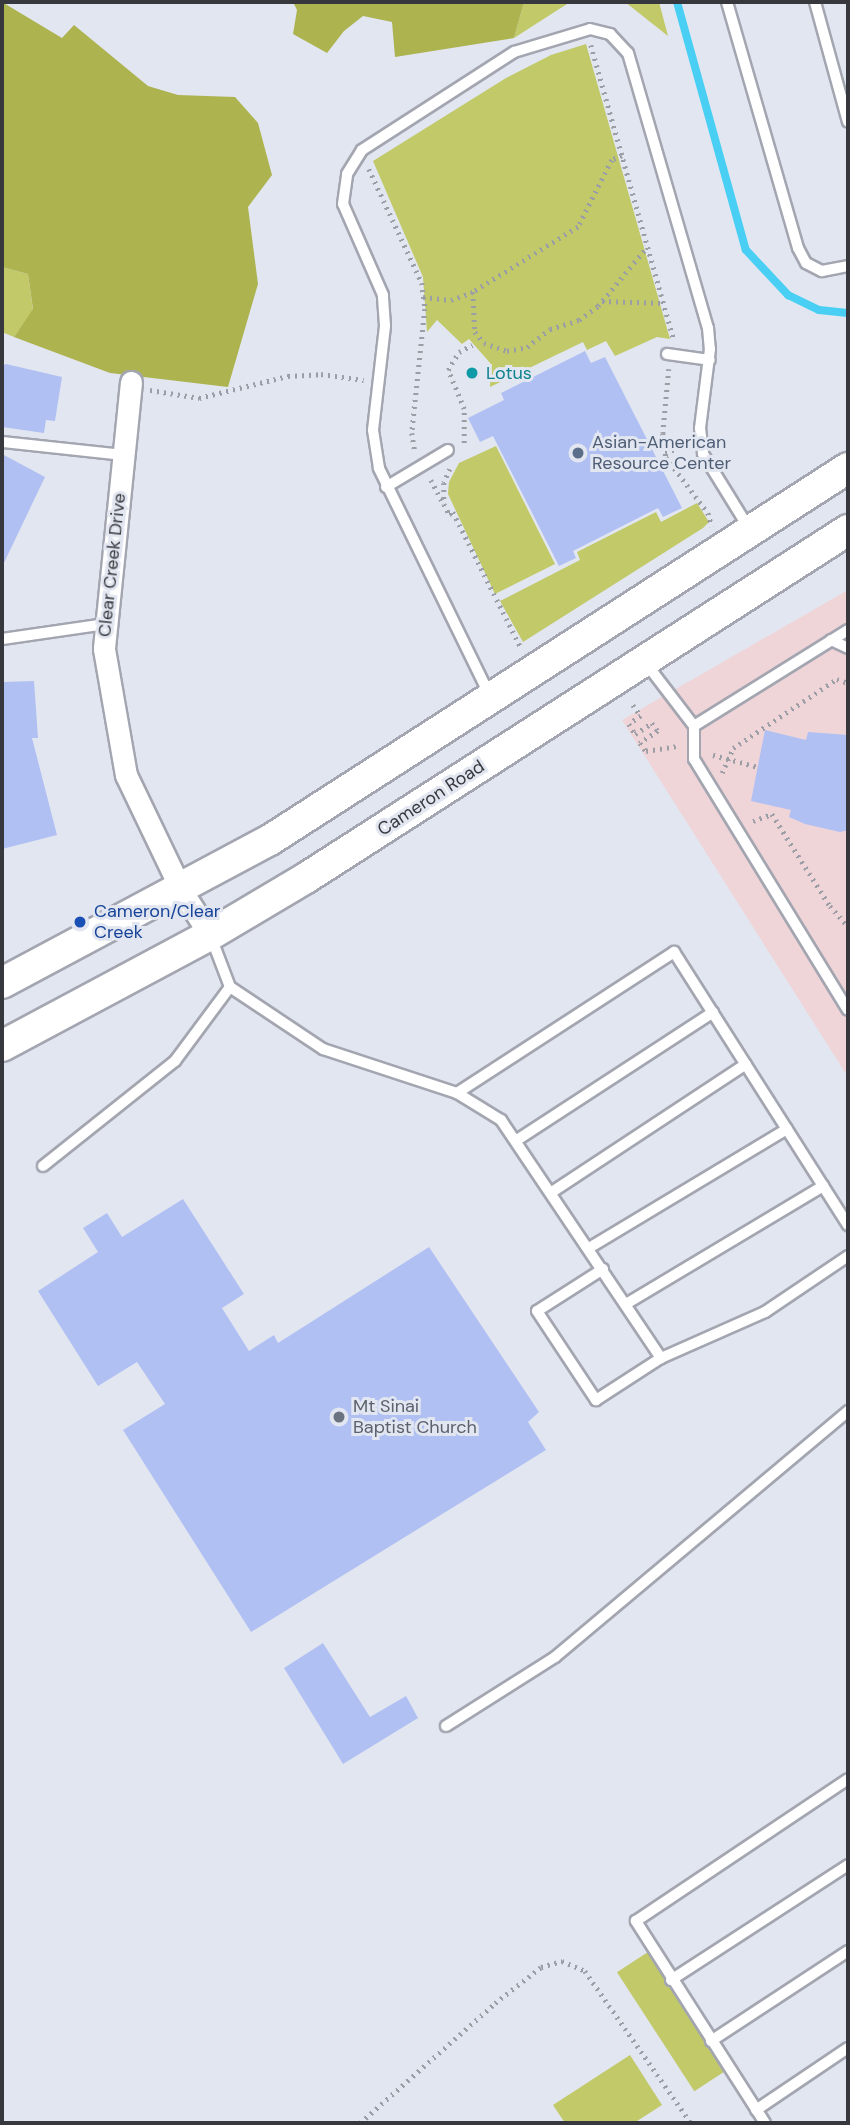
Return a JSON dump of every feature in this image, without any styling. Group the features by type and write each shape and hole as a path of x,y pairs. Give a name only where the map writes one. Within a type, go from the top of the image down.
{"main road":[{"path":"2,983 181,890 270,840 492,700 848,468"},
{"name":"Cameron Road","path":"2,1046 210,935 848,530"}],"street":[{"name":"Clear Creek Drive","path":"130,384 104,649 126,775 181,890 210,935"}],"lane":[{"path":"727,2 798,248 806,263 822,271 848,266"},
{"path":"815,2 848,122"},
{"path":"492,700 386,486 373,430 385,326 383,295 343,204 347,174 361,152 514,52 587,29 610,34 628,53 704,309 709,360 700,428 704,454 751,533"},
{"path":"669,354 709,360"},
{"path":"2,442 123,455"},
{"path":"386,486 454,451"},
{"path":"2,639 106,624"},
{"path":"694,726 848,630"},
{"path":"831,640 848,648"},
{"path":"644,661 694,726 694,759 848,1010"},
{"path":"210,935 230,987 323,1049 457,1093 501,1120 552,1192 661,1358"},
{"path":"457,1093 674,952 848,1225"},
{"path":"43,1166 175,1061 230,987"},
{"path":"517,1140 713,1012"},
{"path":"552,1192 746,1065"},
{"path":"589,1248 787,1129"},
{"path":"626,1304 823,1186"},
{"path":"603,1269 537,1311 596,1400 661,1358 765,1312 848,1256"},
{"path":"446,1726 555,1657 848,1411"},
{"path":"765,2123 636,1926 638,1917 848,1779"},
{"path":"671,1980 848,1865"},
{"path":"711,2041 848,1951"},
{"path":"756,2110 848,2048"}],"path":[{"path":"587,29 674,340 669,354 664,402 665,452 672,470 708,513 712,527"},
{"path":"361,152 414,265 423,297 412,445 449,514 453,512 522,649"},
{"path":"423,297 451,300 472,292 578,227 612,160 622,156"},
{"path":"472,292 475,332 484,343 507,351 527,347 550,329 579,320 601,301 648,246"},
{"path":"601,301 664,303"},
{"path":"454,451 464,409 447,370 459,352 472,345"},
{"path":"130,384 199,398 288,376 321,374 368,380"},
{"path":"665,452 683,447"},
{"path":"444,504 444,483 456,462"},
{"path":"729,783 722,773 733,748 837,679 848,683"},
{"path":"633,705 640,716 629,724 635,733 652,723 658,732 640,743 646,751 677,746"},
{"path":"713,755 728,756 758,767"},
{"path":"748,814 755,824 772,814 830,906 848,926"},
{"path":"360,2123 495,2003 541,1968 562,1961 574,1963 592,1980 691,2123"}],"shaded area":[{"path":"848,590 848,1077 622,720"}],"green space":[{"path":"2,2 62,38 74,25 148,86 178,95 235,97 258,123 272,175 248,207 258,284 228,387 110,373 14,337 33,309 28,274 2,267"},
{"path":"293,2 524,2 514,38 395,57 392,22 363,16 344,31 327,53 293,34 297,10"},
{"path":"524,2 609,2 567,4 514,38"},
{"path":"625,2 659,2 668,36"},
{"path":"586,44 670,339 657,337 615,356 606,341 587,350 583,342 490,387 491,364 469,339 462,344 437,320 427,332 423,277 373,161 506,78 551,55"},
{"path":"2,267 28,274 33,310 14,337 2,332"},
{"path":"496,446 555,564 495,594 448,494 449,482 459,463"},
{"path":"697,503 709,522 703,528 523,642 500,601 580,560 577,552 656,512 661,522"},
{"path":"648,1952 725,2071 694,2091 617,1972"},
{"path":"630,2055 662,2105 634,2123 565,2123 553,2105"}],"building":[{"name":"Asian-American Resource Center","path":"585,351 591,363 605,357 682,508 663,517 658,508 573,551 576,558 559,566 493,436 480,442 468,418 504,400 501,393"},
{"path":"6,364 62,377 55,421 46,420 44,433 2,427 2,366"},
{"path":"2,454 45,477 2,567"},
{"path":"34,681 38,738 32,738 57,835 2,849 2,682"},
{"path":"765,730 806,740 808,732 848,735 848,830 840,832 805,824 789,817 791,810 751,801"},
{"name":"Mt Sinai Baptist Church","path":"183,1199 244,1294 222,1308 249,1351 274,1335 278,1343 429,1247 539,1412 528,1422 546,1450 251,1632 123,1430 165,1404 137,1362 98,1386 38,1291 98,1252 83,1228 107,1213 122,1237"},
{"path":"323,1643 370,1717 406,1696 418,1718 343,1764 284,1668"}],"waterway":[{"path":"677,2 746,250 788,295 819,310 848,313"}],"place":[{"name":"Lotus","path":"472,373"},
{"name":"Asian-American Resource Center","path":"578,453"},
{"name":"Cameron/Clear Creek","path":"80,922"},
{"name":"Mt Sinai Baptist Church","path":"339,1417"}]}
